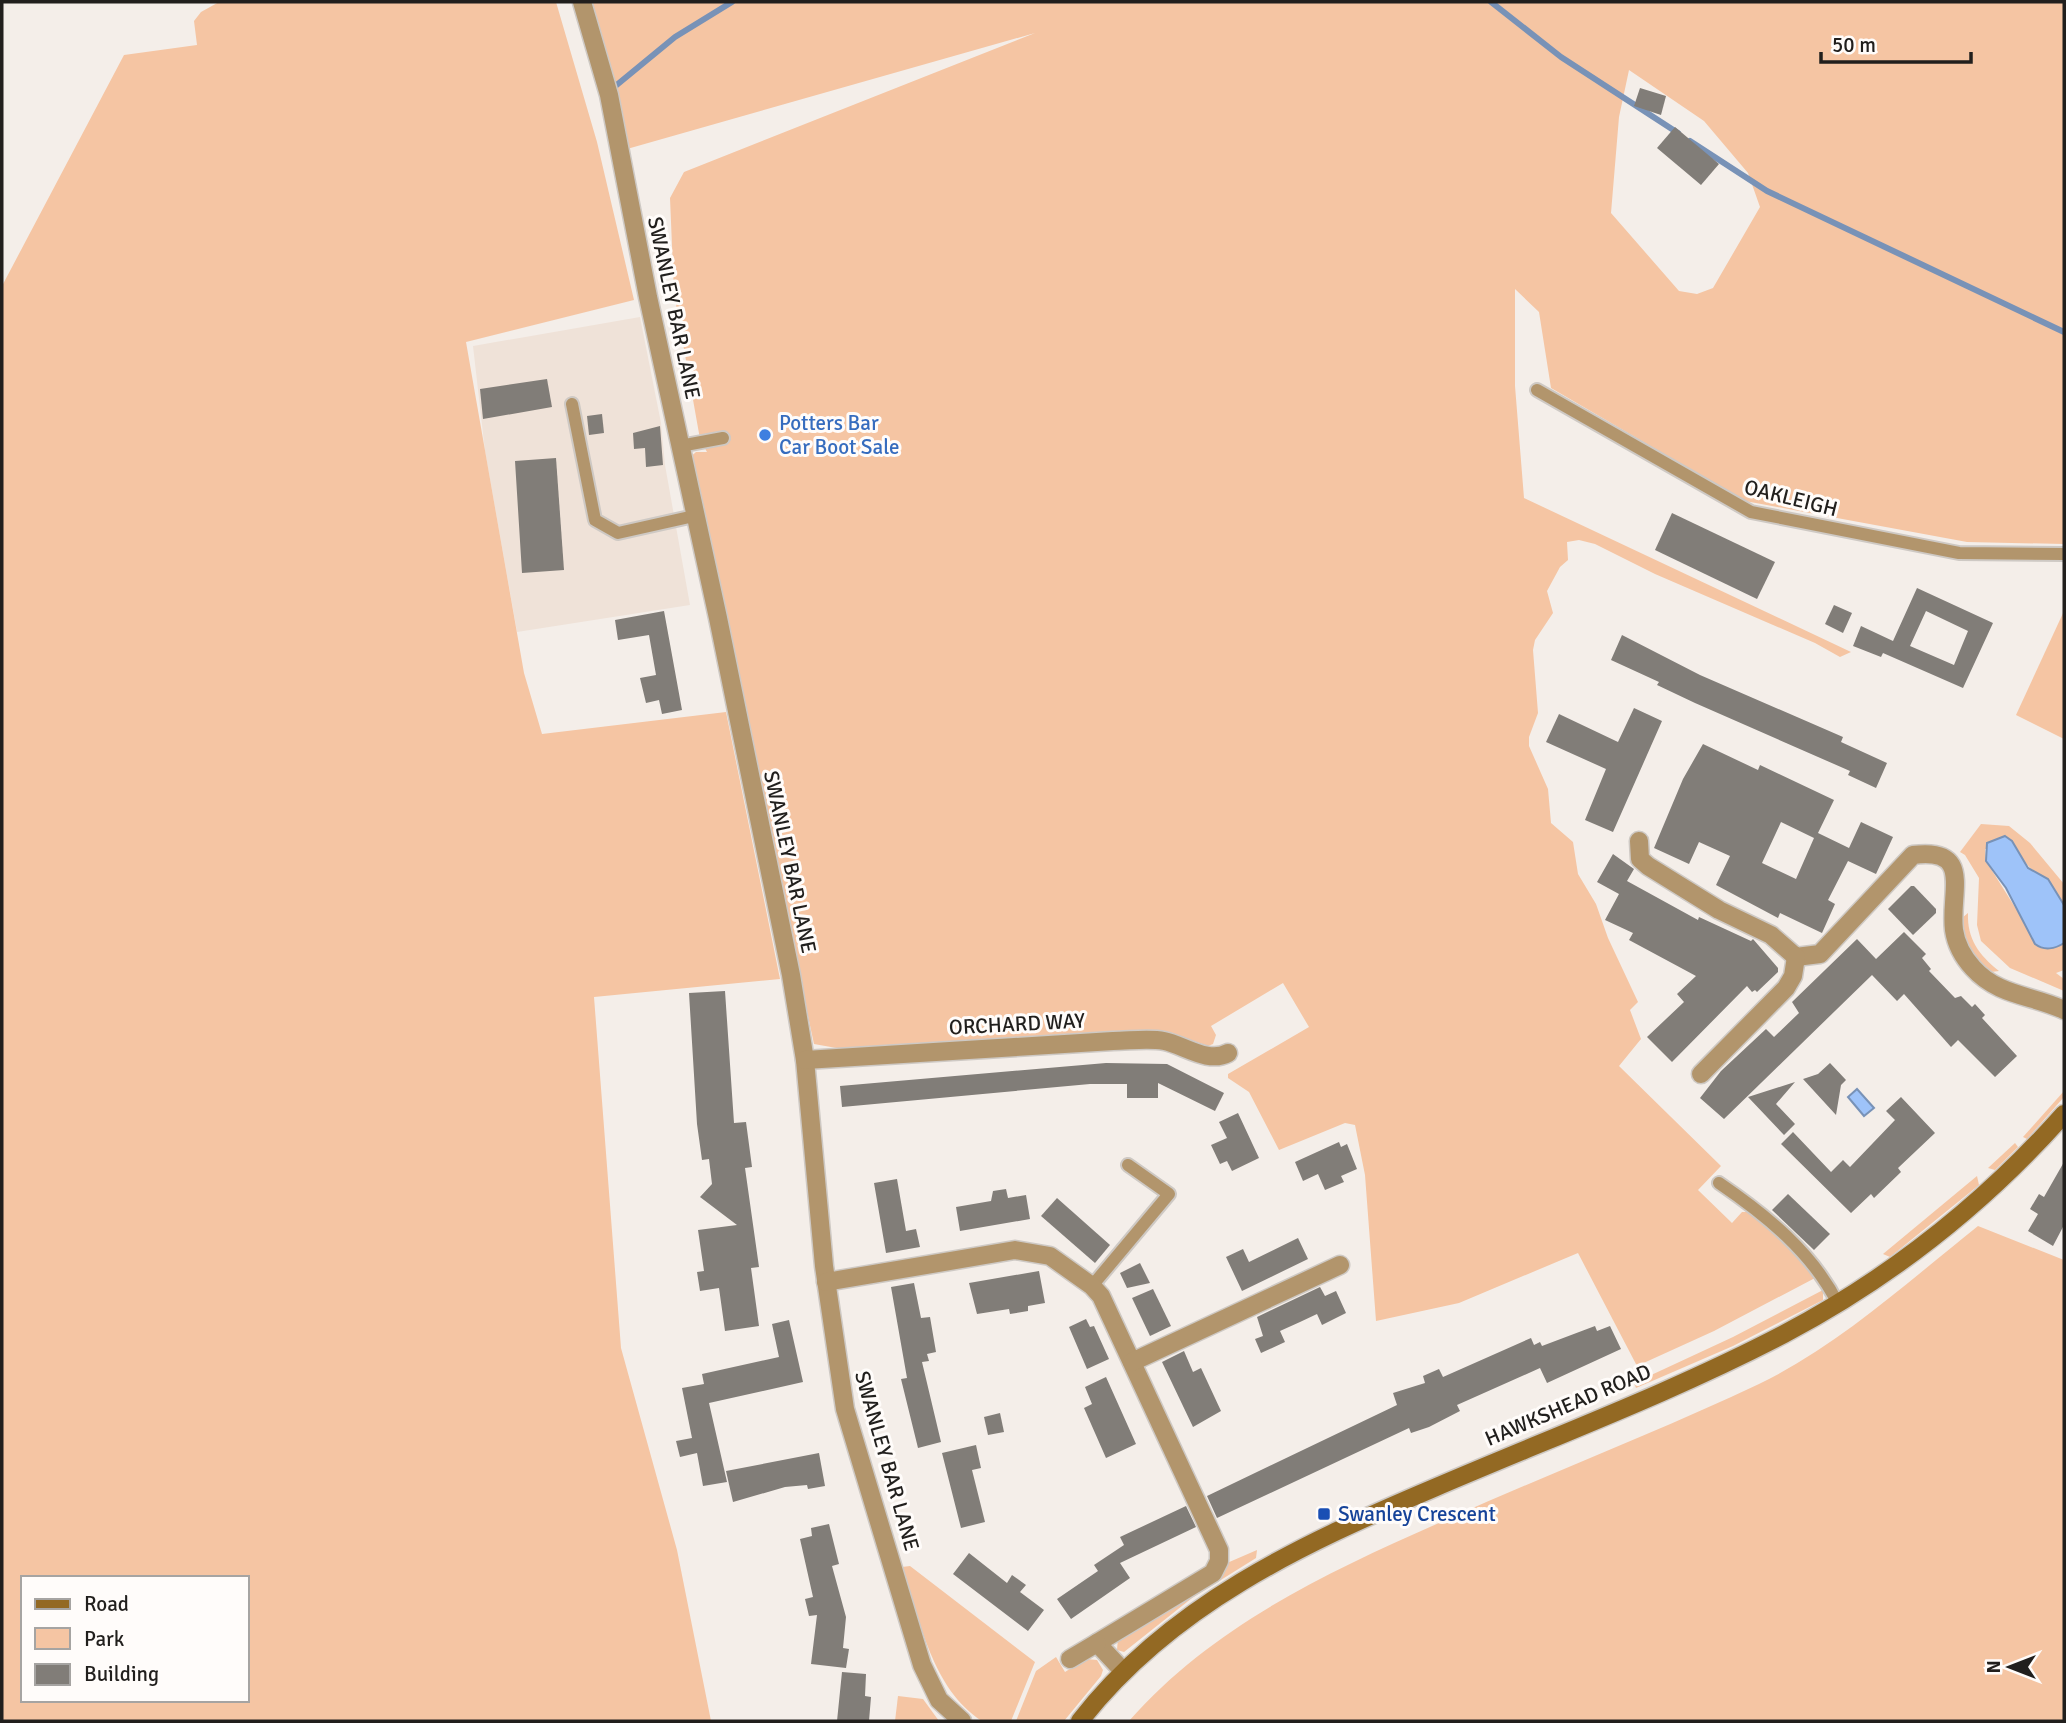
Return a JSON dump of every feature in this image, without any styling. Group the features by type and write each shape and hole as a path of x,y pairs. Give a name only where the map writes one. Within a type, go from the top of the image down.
{"street":[{"name":"SWANLEY BAR LANE","path":"582,2 609,94 806,1060 826,1282 845,1409 922,1665 939,1700 962,1721"},
{"path":"1639,841 1640,859 1648,866 1719,910 1771,935 1796,957 1820,954 1913,855 1933,853 1950,861 1956,881 1956,938 1974,969 2002,990 2064,1010"},
{"path":"1701,1074 1786,988 1793,976 1796,957"},
{"name":"ORCHARD WAY","path":"806,1060 1113,1041 1163,1041 1220,1058 1228,1053"},
{"name":"HAWKSHEAD ROAD","path":"1080,1721 1123,1671 1186,1618 1239,1582 1311,1544 1726,1362 1838,1304 1939,1234 2013,1169 2064,1114"},
{"path":"826,1282 1015,1250 1050,1256 1092,1286 1101,1296 1219,1550 1219,1561 1213,1573 1070,1659"},
{"path":"1132,1362 1340,1265"},
{"path":"1097,1643 1123,1671"}],"lane":[{"name":"OAKLEIGH","path":"1537,390 1751,512 1959,553 2064,554"},
{"path":"572,404 595,520 618,533 694,516"},
{"path":"680,446 723,438"},
{"path":"1092,1286 1169,1194 1128,1165"},
{"path":"1719,1183 1755,1208 1814,1264 1838,1304"}],"shaded area":[{"path":"640,317 661,423 665,465 690,605 517,632 485,451 473,346"}],"green space":[{"path":"219,2 556,2 597,142 634,300 466,342 524,673 542,734 726,712 780,979 594,997 621,1348 677,1550 711,1721 2,1721 2,286 124,55 197,45 194,21 201,12"},
{"path":"589,2 2064,2 2064,544 1967,542 1745,501 1551,388 1539,312 1515,289 1515,386 1524,498 1851,652 1840,657 1815,643 1655,574 1595,544 1579,540 1567,542 1568,560 1560,567 1547,591 1553,613 1535,640 1533,650 1538,713 1529,737 1529,746 1548,789 1551,823 1573,842 1578,874 1596,904 1608,938 1638,1002 1630,1010 1641,1039 1619,1066 1721,1166 1698,1190 1732,1223 1742,1212 1752,1212 1804,1262 1815,1278 1714,1331 1637,1366 1578,1253 1459,1303 1376,1321 1365,1175 1355,1125 1345,1123 1279,1150 1249,1092 1228,1078 1228,1074 1309,1027 1283,983 1211,1026 1216,1035 1213,1044 1208,1046 1182,1037 1142,1030 842,1049 814,1044 688,459 696,452 707,452 700,439 674,293 670,198 684,172 1035,33 627,149","holes":["1629,70 1704,121 1748,173 1760,207 1713,288 1697,294 1679,291 1611,213 1619,117"]},
{"path":"2064,611 2064,739 2016,715"},
{"path":"1981,824 2009,826 2030,843 2064,884 2064,905 2027,865 2018,850 1985,849 1986,861 2018,912 2059,946 2064,943 2064,970 2056,973 2064,979 2064,991 2010,968 1981,941 1977,925 1979,878 1965,855 1960,852"},
{"path":"1968,913 1972,939 1986,959 1999,971 1991,972 1970,948 1964,934 1962,918"},
{"path":"2064,1091 2064,1097 2027,1139 2023,1137"},
{"path":"2015,1143 2018,1147 1995,1170 1988,1168"},
{"path":"1977,1176 1979,1185 1890,1257 1883,1254"},
{"path":"1978,1226 2064,1260 2064,1721 1129,1721 1162,1687 1198,1656 1237,1628 1319,1580 1404,1538 1682,1419 1788,1369 1873,1311"},
{"path":"1823,1290 1823,1300 1733,1346 1636,1388 1634,1383 1733,1337"},
{"path":"1257,1550 1256,1558 1192,1598 1124,1652 1117,1650 1118,1638 1195,1592 1227,1563"},
{"path":"910,1566 1035,1662 1011,1721 982,1721 951,1691 939,1672 922,1631 902,1567"},
{"path":"1056,1657 1065,1672 1086,1659 1097,1660 1103,1670 1101,1676 1064,1721 1016,1721 1036,1671"},
{"path":"898,1696 923,1699 939,1721 895,1721"}],"water":[{"path":"2005,836 2012,841 2028,868 2048,879 2064,905 2064,943 2061,945 2046,948 2035,944 2006,888 1986,861 1987,843"},
{"path":"1857,1089 1874,1108 1864,1116 1848,1097"}],"building":[{"path":"1640,88 1666,96 1661,115 1634,106"},
{"path":"1675,127 1719,164 1701,185 1657,148"},
{"path":"547,379 552,407 483,419 480,389"},
{"path":"602,414 604,433 589,435 587,416"},
{"path":"660,426 663,465 646,467 645,448 634,449 633,433"},
{"path":"556,458 564,570 522,573 515,461"},
{"path":"1672,513 1775,562 1757,599 1655,550"},
{"path":"1917,588 1993,623 1963,688 1883,653 1881,657 1853,646 1861,626 1893,641","holes":["1926,611 1968,631 1954,665 1910,646"]},
{"path":"1834,605 1852,613 1843,633 1825,624"},
{"path":"664,611 682,710 662,714 659,700 646,703 640,678 656,675 649,635 618,640 615,620"},
{"path":"1622,635 1700,675 1843,737 1841,742 1887,763 1876,788 1848,775 1850,771 1695,703 1657,685 1659,682 1611,660"},
{"path":"1634,708 1662,721 1613,832 1585,820 1606,769 1546,742 1559,714 1618,742"},
{"path":"1703,744 1758,770 1760,765 1834,800 1818,833 1849,848 1861,822 1893,837 1876,874 1848,861 1828,900 1835,904 1822,933 1780,913 1778,918 1716,885 1730,856 1699,842 1689,864 1654,848 1683,779","holes":["1781,822 1814,838 1796,879 1762,863"]},
{"path":"1613,854 1634,869 1627,881 1698,920 1699,917 1751,941 1753,939 1778,968 1778,972 1757,992 1752,992 1747,986 1672,1062 1647,1037 1684,1002 1677,994 1696,976 1629,940 1633,933 1605,920 1619,894 1597,882"},
{"path":"1911,886 1936,909 1936,913 1913,935 1888,909"},
{"path":"1904,932 1926,954 1922,958 1931,969 1929,971 1955,998 1961,996 1972,1007 1975,1004 1985,1015 1982,1018 2017,1056 1995,1077 1958,1040 1951,1047 1904,994 1897,1001 1872,975 1724,1119 1700,1098 1721,1071 1766,1029 1774,1037 1799,1013 1792,1002 1857,939 1876,959"},
{"path":"725,991 734,1123 746,1122 752,1167 745,1168 759,1267 751,1268 759,1326 725,1331 719,1288 700,1291 697,1272 704,1271 698,1230 737,1225 700,1197 712,1184 709,1159 702,1160 697,1124 689,993"},
{"path":"1106,1063 1167,1064 1224,1093 1215,1111 1158,1083 1158,1098 1127,1098 1127,1084 1090,1084 842,1107 840,1086"},
{"path":"1830,1063 1846,1080 1841,1085 1836,1115 1803,1079 1818,1074"},
{"path":"1795,1082 1776,1104 1795,1124 1784,1135 1748,1097"},
{"path":"1901,1097 1935,1133 1898,1168 1901,1172 1874,1198 1871,1194 1851,1213 1781,1144 1793,1132 1831,1172 1843,1160 1850,1167 1895,1120 1886,1111"},
{"path":"1238,1113 1259,1158 1232,1171 1227,1161 1220,1164 1211,1145 1227,1138 1219,1122"},
{"path":"1339,1142 1341,1147 1347,1144 1357,1169 1341,1176 1344,1182 1325,1190 1318,1174 1303,1181 1295,1162"},
{"path":"2064,1162 2064,1225 2053,1246 2028,1231 2038,1214 2030,1209 2039,1194 2044,1197"},
{"path":"897,1179 906,1231 916,1229 920,1247 886,1253 874,1183"},
{"path":"1006,1189 1008,1198 1026,1195 1030,1219 960,1231 956,1207 991,1201 993,1191"},
{"path":"1788,1194 1830,1234 1814,1250 1772,1210"},
{"path":"1057,1198 1110,1245 1095,1263 1041,1216"},
{"path":"1298,1238 1308,1259 1242,1291 1226,1257 1243,1249 1249,1262"},
{"path":"1140,1263 1150,1283 1127,1288 1120,1273"},
{"path":"1039,1271 1045,1303 1028,1306 1028,1311 1010,1314 1009,1309 977,1314 969,1283"},
{"path":"914,1283 921,1318 930,1317 936,1352 927,1354 929,1361 922,1362 941,1442 918,1448 901,1379 907,1378 891,1287"},
{"path":"1320,1287 1325,1296 1336,1291 1346,1313 1322,1325 1317,1314 1280,1331 1285,1342 1261,1353 1255,1339 1263,1336 1257,1317"},
{"path":"1153,1289 1171,1326 1150,1336 1132,1298"},
{"path":"1086,1319 1090,1327 1094,1326 1109,1359 1087,1369 1069,1327"},
{"path":"789,1320 803,1382 709,1403 727,1482 703,1486 697,1453 680,1457 676,1441 692,1438 682,1388 704,1384 702,1374 779,1357 772,1324"},
{"path":"1595,1326 1597,1331 1610,1326 1621,1349 1547,1383 1540,1368 1457,1405 1460,1411 1429,1427 1411,1433 1409,1428 1217,1518 1207,1496 1397,1405 1393,1393 1425,1383 1423,1376 1439,1369 1443,1377 1531,1338 1534,1345 1540,1342 1542,1346"},
{"path":"1184,1351 1193,1372 1201,1368 1221,1411 1193,1427 1162,1362"},
{"path":"1106,1377 1136,1444 1106,1458 1084,1408 1092,1404 1085,1387"},
{"path":"1000,1413 1004,1432 988,1435 984,1417"},
{"path":"976,1445 981,1468 972,1470 985,1522 961,1528 942,1453"},
{"path":"819,1453 825,1486 808,1489 807,1485 785,1487 733,1502 726,1471"},
{"path":"1186,1506 1196,1527 1120,1563 1130,1578 1071,1619 1057,1599 1098,1571 1094,1565 1124,1545 1120,1537"},
{"path":"829,1524 839,1564 832,1566 846,1617 843,1648 849,1649 846,1668 811,1664 817,1615 809,1616 805,1599 813,1597 800,1539 812,1536 811,1528"},
{"path":"969,1553 1007,1583 1012,1575 1026,1585 1020,1592 1044,1610 1028,1631 953,1574"},
{"path":"842,1672 866,1674 865,1696 871,1697 869,1721 837,1721"}],"waterway":[{"path":"613,88 675,37 732,2"},
{"path":"1491,2 1561,57 1678,133"},
{"path":"1690,141 1767,191 2064,332"}],"place":[{"name":"Potters Bar Car Boot Sale","path":"765,435"},
{"name":"Swanley Crescent","path":"1324,1514"}]}
